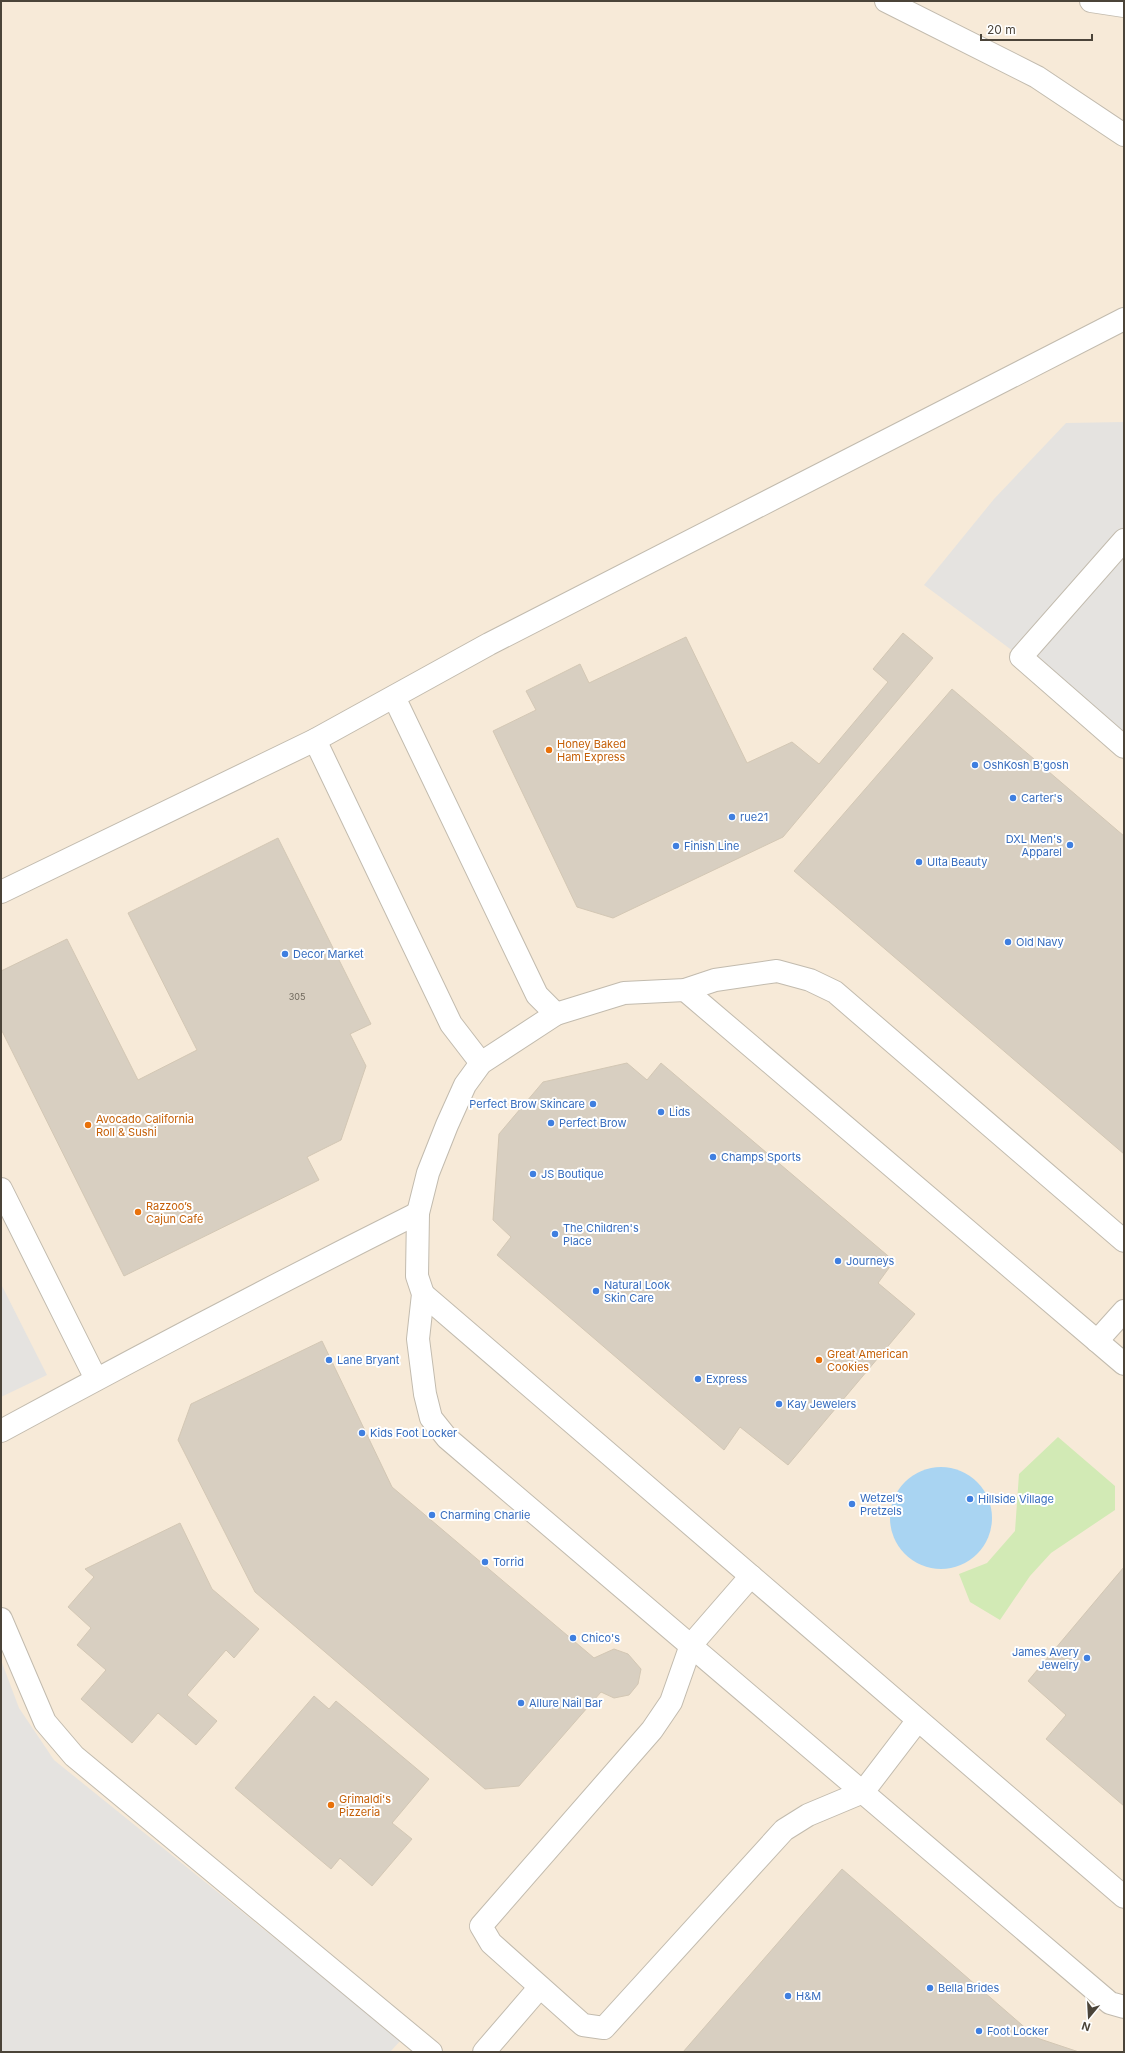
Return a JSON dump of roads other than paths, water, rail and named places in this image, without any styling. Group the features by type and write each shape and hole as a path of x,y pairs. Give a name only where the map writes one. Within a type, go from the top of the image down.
{"lane":[{"path":"886,1 1037,77 1124,135"},
{"path":"1091,1 1124,6"},
{"path":"1,892 315,740 489,644 1124,319"},
{"path":"1124,540 1021,657 1124,746"},
{"path":"394,697 537,996 556,1014"},
{"path":"315,740 451,1024 481,1063"},
{"path":"1124,1241 835,992 810,980 777,971 715,980 685,990 624,993 556,1014 481,1063 465,1086 447,1125 428,1173 418,1213 417,1276 423,1294 418,1339 425,1394 431,1418 446,1438 1110,2003 1124,2006"},
{"path":"685,990 1124,1364"},
{"path":"1,1189 96,1379"},
{"path":"1,1431 96,1379 349,1247 418,1213"},
{"path":"423,1294 1124,1897"},
{"path":"1097,1341 1124,1311"},
{"path":"751,1576 691,1645 671,1702 652,1730 481,1926 491,1944 583,2025 604,2028 784,1830 808,1816 863,1792 918,1720"},
{"path":"1,1620 45,1722 74,1756 431,2052"},
{"path":"484,2052 540,1987"}],"water":[{"path":"941,1467 960,1471 977,1482 988,1499 992,1518 988,1537 977,1554 960,1565 941,1569 922,1565 905,1554 894,1537 890,1518 894,1499 905,1482 922,1471"}],"place":[{"name":"Honey Baked Ham Express","path":"549,750"},
{"name":"OshKosh B'gosh","path":"975,765"},
{"name":"Carter's","path":"1013,798"},
{"name":"rue21","path":"732,817"},
{"name":"DXL Men's Apparel","path":"1070,845"},
{"name":"Finish Line","path":"676,846"},
{"name":"Ulta Beauty","path":"919,862"},
{"name":"Old Navy","path":"1008,942"},
{"name":"Decor Market","path":"285,954"},
{"name":"Perfect Brow Skincare","path":"593,1104"},
{"name":"Lids","path":"661,1112"},
{"name":"Perfect Brow","path":"551,1123"},
{"name":"Avocado California Roll & Sushi","path":"88,1125"},
{"name":"Champs Sports","path":"713,1157"},
{"name":"JS Boutique","path":"533,1174"},
{"name":"Razzoo’s Cajun Café","path":"138,1212"},
{"name":"The Children's Place","path":"555,1234"},
{"name":"Journeys","path":"838,1261"},
{"name":"Natural Look Skin Care","path":"596,1291"},
{"name":"Lane Bryant","path":"329,1360"},
{"name":"Great American Cookies","path":"819,1360"},
{"name":"Express","path":"698,1379"},
{"name":"Kay Jewelers","path":"779,1404"},
{"name":"Kids Foot Locker","path":"362,1433"},
{"name":"Hillside Village","path":"970,1499"},
{"name":"Wetzel’s Pretzels","path":"852,1504"},
{"name":"Charming Charlie","path":"432,1515"},
{"name":"Torrid","path":"485,1562"},
{"name":"Chico's","path":"573,1638"},
{"name":"James Avery Jewelry","path":"1087,1658"},
{"name":"Allure Nail Bar","path":"521,1703"},
{"name":"Grimaldi's Pizzeria","path":"331,1805"},
{"name":"Bella Brides","path":"930,1988"},
{"name":"H&M","path":"788,1996"},
{"name":"Foot Locker","path":"979,2031"}]}
